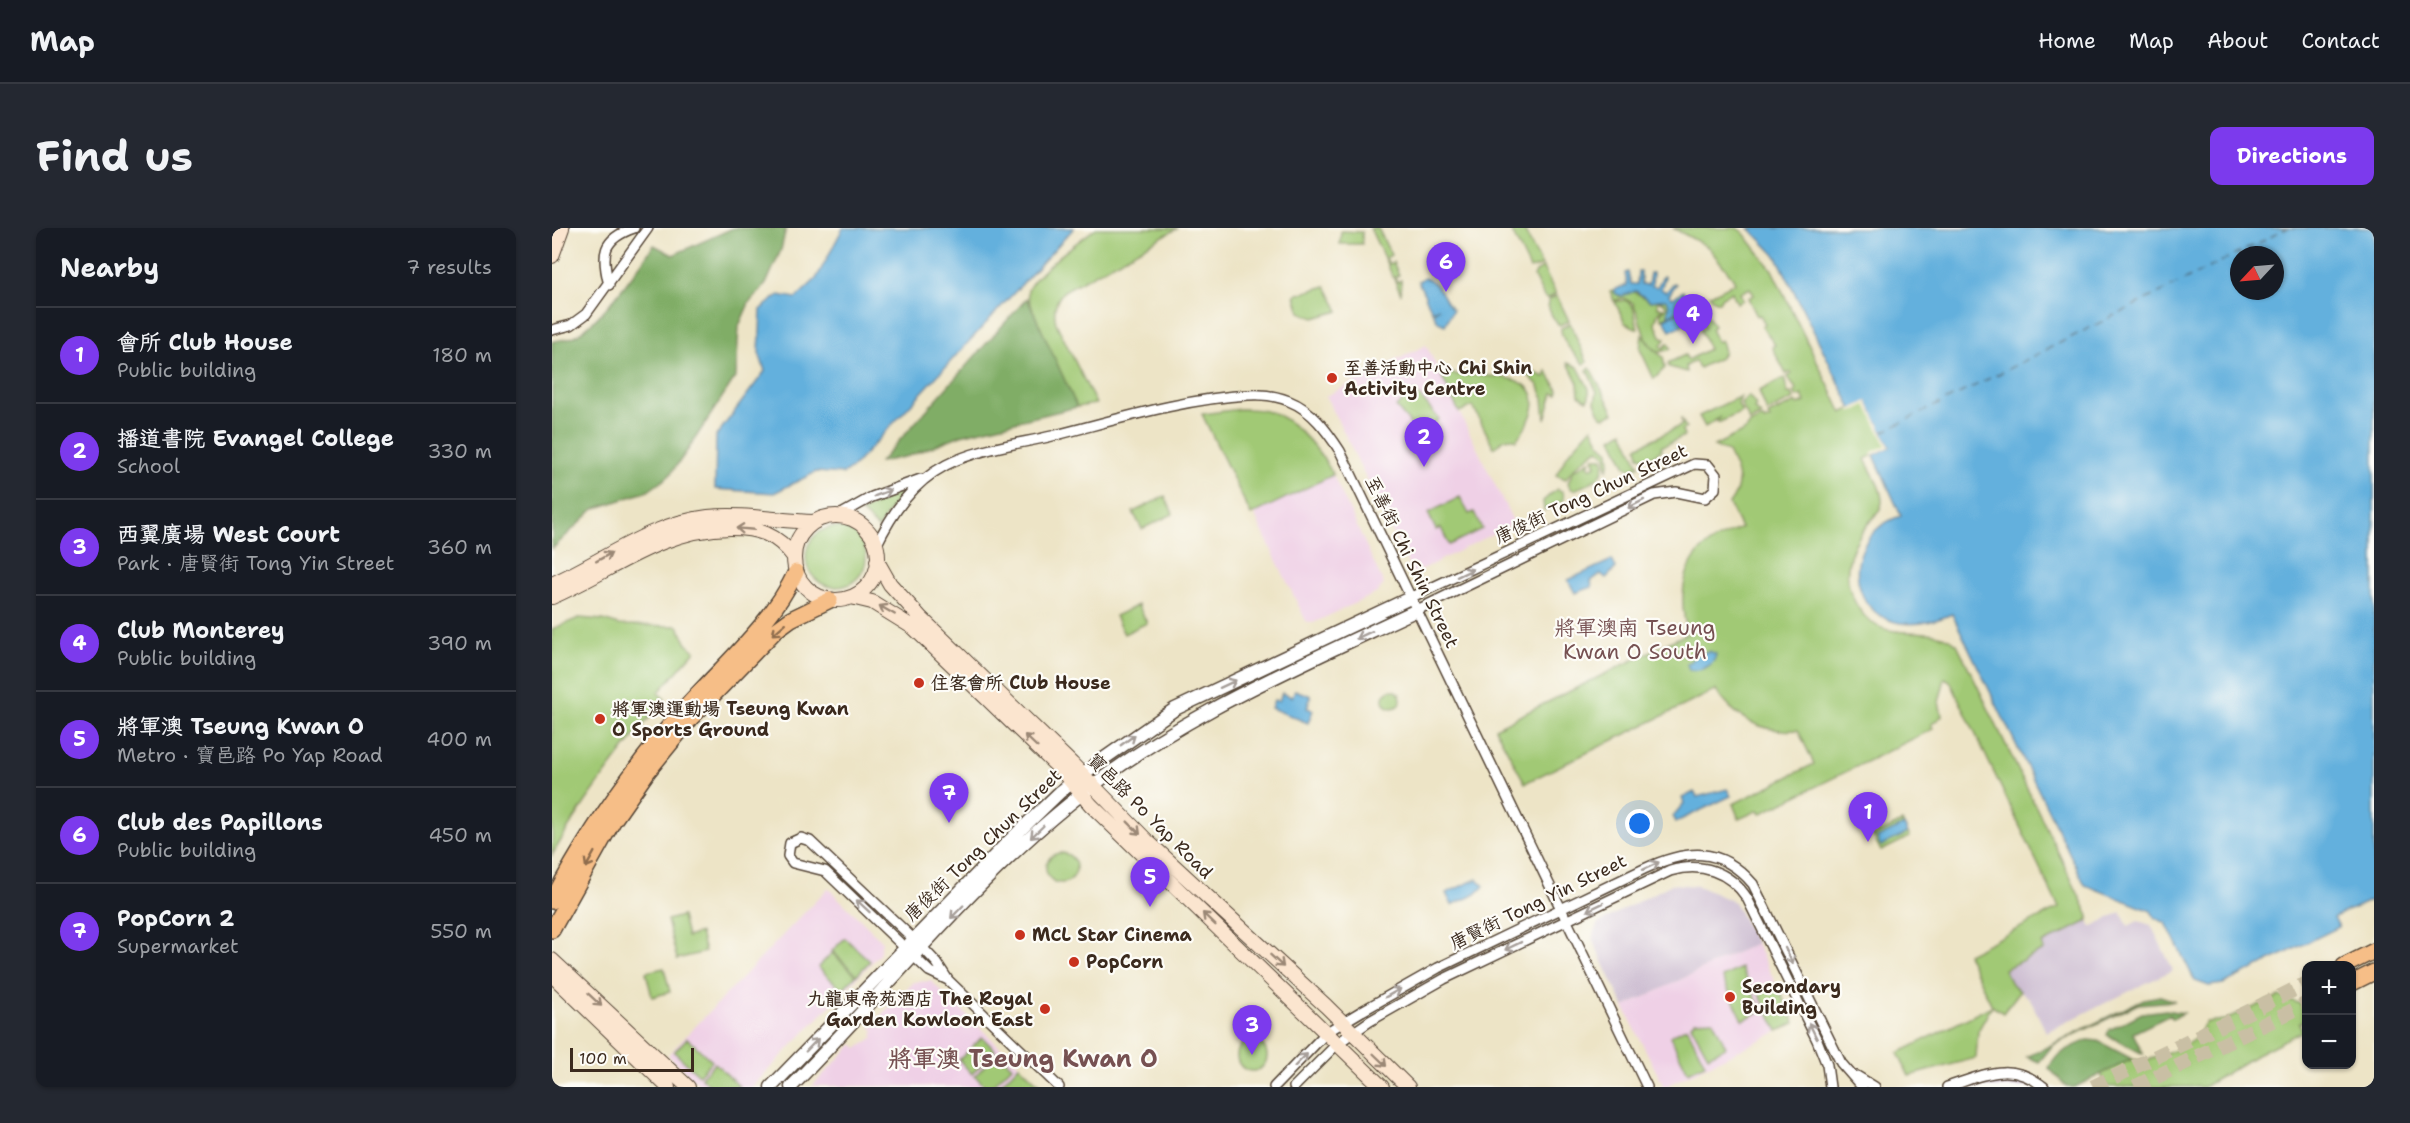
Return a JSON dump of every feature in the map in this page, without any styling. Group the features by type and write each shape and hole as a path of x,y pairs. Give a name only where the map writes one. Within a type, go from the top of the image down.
{"main road":[{"path":"552,256 562,228"},
{"path":"552,584 644,535 686,521 734,516 814,522 838,516 861,525 870,534 876,546"},
{"path":"552,901 586,842 635,770 721,667 772,612 795,564 799,537 814,522"},
{"path":"552,597 653,544 701,530 741,528 765,532 779,540 809,590 830,600"},
{"name":"寶邑路 Po Yap Road","path":"876,546 878,561 890,584 1077,778 1082,795 1382,1087"},
{"path":"851,597 870,582 878,561"},
{"name":"寶邑路 Po Yap Road","path":"830,600 851,597 872,602 914,628 1077,778 1094,786 1148,842 1408,1087"},
{"path":"552,930 613,821 670,743 776,630 791,619 830,600"},
{"path":"2354,961 2374,951"},
{"path":"552,960 688,1087"},
{"path":"2356,981 2374,972"},
{"path":"552,975 668,1087"}],"street":[{"path":"609,285 604,263 607,246 617,235 634,228"},
{"path":"554,328 581,319 609,285 648,228"},
{"name":"至善街 Chi Shin Street","path":"876,546 889,519 916,486 948,464 993,450 1195,402 1251,394 1289,401 1308,412 1325,428 1340,451 1647,1087"},
{"name":"唐俊街 Tong Chun Street","path":"771,1087 914,947 1047,822 1094,786 1175,731 1228,700 1653,495 1676,492 1705,498 1715,489 1716,475 1708,465 1694,464 1175,709 1077,778 1017,834 914,947 791,1087"},
{"name":"至善街 Chi Shin Street","path":"838,516 872,497 929,476"},
{"path":"1175,709 1179,723 1175,731"},
{"path":"914,947 825,871 793,863 788,856 790,843 801,838 810,841 914,947 929,971 948,980 1059,1087"},
{"name":"唐賢街 Tong Yin Street","path":"1294,1087 1338,1043 1348,1028 1438,968 1674,856 1701,854 1734,866 1758,891 1841,1062 1862,1087"},
{"name":"唐賢街 Tong Yin Street","path":"1274,1087 1328,1032 1348,1028 1444,979 1678,869 1699,867 1727,877 1747,898 1817,1040 1827,1065 1830,1087"},
{"name":"唐賢街 Tong Yin Street","path":"1841,1062 1875,1087"},
{"path":"1947,1087 2001,1070 2028,1076 2044,1087"}],"shaded area":[{"path":"1426,345 1514,523 1413,574 1326,396"},
{"path":"1333,475 1384,584 1377,593 1313,623 1306,621 1254,514"},
{"path":"1672,884 1698,886 1734,902 1756,943 1624,1007 1592,938 1598,923"},
{"path":"828,888 882,941 879,955 752,1087 702,1087 668,1055"},
{"path":"2121,912 2128,926 2138,921 2151,925 2173,970 2046,1032 2030,999 2010,982 2004,970 2044,950 2041,944 2088,921 2091,927"},
{"path":"1756,943 1795,1023 1664,1087 1624,1007"},
{"path":"931,981 1019,1065 998,1087 812,1086 853,1044 858,1048 874,1037 872,1034 875,1031 870,1027 914,982"},
{"path":"1994,1075 2022,1079 2034,1087 1953,1087"}],"green space":[{"path":"733,228 786,228 781,250 766,284 749,303 739,326 736,376 669,476 648,491 594,509 552,549 552,342 575,336 596,319 618,294 654,245 673,255"},
{"path":"1096,228 1178,228 1064,291 1059,298 1055,310 1056,323 1096,404 1077,407 1040,327 1028,290 1048,266"},
{"path":"1370,228 1378,228 1391,255 1386,258 1389,264 1393,262 1399,275 1395,277 1397,282 1401,280 1401,294"},
{"path":"1510,228 1523,228 1542,266 1530,269"},
{"path":"1673,228 1737,228 1742,231 1772,270 1842,413 1867,401 1890,447 1865,459 1878,485 1882,502 1878,512 1852,550 1848,579 1853,598 1864,615 1876,625 1902,632 1930,633 1957,644 2089,916 2088,921 2042,944 2044,950 2004,969 2010,982 2020,991 2003,1013 1992,1006 1967,954 2059,908 1950,681 1945,678 1939,702 1942,716 1931,725 1933,729 1760,814 1759,810 1739,819 1733,804 1814,764 1798,730 1773,729 1751,722 1732,709 1716,690 1525,783 1495,728 1688,633 1683,598 1691,563 1707,545 1741,528 1729,504 1737,491 1737,472 1728,452 1714,446 1746,430 1751,423 1763,418 1764,421 1770,419 1768,415 1796,402 1798,405 1805,402 1802,395 1797,397 1794,392 1797,390 1787,377 1792,374 1791,372 1786,374 1772,347 1775,345 1762,326 1765,324 1760,315 1757,316 1748,298 1754,295 1750,288 1740,293 1743,300 1737,303 1732,292 1722,297 1719,302 1712,299 1710,295 1735,283 1733,278 1708,247"},
{"path":"1341,231 1362,232 1362,244 1340,244"},
{"path":"1543,268 1556,294 1547,299 1534,277 1536,272"},
{"path":"1326,286 1339,311 1314,318 1300,312 1295,295"},
{"path":"1613,290 1619,296 1633,291 1650,301 1666,299 1669,305 1668,316 1662,319 1660,314 1667,307 1663,302 1657,301 1658,307 1664,308 1658,313 1655,323 1662,338 1665,339 1661,346 1664,348 1668,343 1671,349 1660,352 1649,343 1633,303 1623,298 1614,301 1610,291"},
{"path":"1557,296 1569,321 1560,325 1553,318 1548,303 1548,300"},
{"path":"1027,298 1077,407 961,435 909,456 880,462"},
{"path":"1704,298 1703,308 1714,326 1711,329 1717,342 1721,340 1724,352 1720,358 1699,368 1695,361 1686,366 1687,372 1669,367 1668,363 1685,355 1688,360 1709,349 1700,329 1705,328 1703,323 1705,319 1697,302"},
{"path":"1625,300 1633,306 1638,329 1625,323 1615,302"},
{"path":"1570,323 1587,362 1584,364 1563,339 1561,328"},
{"path":"1642,335 1663,357 1665,368 1654,379 1640,349"},
{"path":"1568,363 1578,367 1589,389 1587,400 1579,395 1578,383"},
{"path":"1520,367 1545,377 1547,371 1558,390 1557,394 1553,393 1545,419 1539,386"},
{"path":"1590,368 1614,413 1605,417 1601,416 1595,402 1597,392 1587,370"},
{"path":"1447,373 1511,379 1523,384 1531,391 1534,402 1532,412 1516,440 1506,439 1494,448 1473,406 1459,412 1441,375"},
{"path":"1784,378 1788,394 1791,393 1794,399 1767,412 1759,391"},
{"path":"1415,391 1439,419 1420,435 1396,407"},
{"path":"1741,396 1738,404 1742,412 1718,423 1721,417 1705,427 1699,416"},
{"path":"1749,396 1756,405 1754,409 1761,415 1750,421 1741,404"},
{"path":"1240,409 1267,411 1285,419 1309,440 1333,475 1251,515 1202,414"},
{"path":"1681,418 1686,428 1682,430 1684,436 1661,447 1662,450 1649,458 1639,456 1637,447 1682,425"},
{"path":"1592,427 1600,443 1609,451 1610,462 1607,470 1606,456 1598,449 1576,466 1566,479 1556,475 1568,454"},
{"path":"1623,431 1639,466 1630,469 1626,467 1612,438"},
{"path":"1593,458 1603,458 1604,465 1600,475 1592,482 1574,490 1570,488 1568,483 1573,471 1591,460 1588,465 1590,468 1596,465"},
{"path":"907,488 878,528 861,512"},
{"path":"1557,489 1563,492 1564,500 1544,510 1543,501"},
{"path":"1165,496 1173,514 1142,529 1133,512"},
{"path":"1460,497 1469,514 1474,512 1482,529 1449,545 1441,528 1436,530 1428,513"},
{"path":"836,527 853,532 861,540 866,557 861,574 853,582 836,587 819,582 811,574 806,557 811,540 819,532"},
{"path":"1138,605 1147,623 1124,634 1115,616"},
{"name":"將軍澳運動場 Tseung Kwan O Sports Ground","path":"579,618 603,620 619,625 678,626 687,644 695,651 658,693 665,699 605,775 577,814 552,855 552,629"},
{"path":"1392,690 1398,693 1401,699 1398,705 1392,708 1386,705 1383,699 1386,693"},
{"path":"1902,822 1910,837 1881,851 1873,836"},
{"path":"1061,853 1067,854 1075,862 1075,874 1067,882 1061,883 1055,882 1047,874 1046,868 1047,862 1055,854"},
{"path":"682,916 687,937 700,933 705,952 677,959 667,920"},
{"path":"845,938 870,961 857,975 832,951"},
{"path":"832,953 856,975 842,990 818,967"},
{"path":"664,968 670,992 652,997 646,972"},
{"path":"1741,968 1762,1011 1743,1020 1722,977"},
{"path":"1776,984 1795,1023 1778,1031 1758,992"},
{"path":"2160,996 2175,1001 2138,1004 2053,1045 2039,1062 2027,1057 2144,999"},
{"path":"2279,996 2302,1005 2302,1021 2299,1023 2302,1032 2261,1052 2204,1087 2107,1087 2101,1074 2132,1059 2147,1060 2174,1051 2196,1038 2206,1022 2225,1020"},
{"path":"1992,1006 1978,1031 1976,1058 1909,1076 1898,1053"},
{"path":"2166,1010 2183,1013 2173,1019 2170,1015 2133,1033 2143,1054 2107,1035 2109,1030 2142,1013"},
{"path":"1713,1020 1726,1047 1708,1056 1691,1025 1695,1021"},
{"path":"1687,1027 1705,1064 1688,1072 1670,1036"},
{"path":"982,1037 995,1050 972,1074 959,1060"},
{"path":"687,1038 712,1061 699,1075 674,1052"},
{"path":"2088,1040 2098,1041 2132,1059 2075,1087 2067,1087 2049,1068 2060,1054"},
{"path":"1252,1041 1258,1042 1266,1050 1266,1062 1258,1070 1252,1071 1246,1070 1238,1062 1237,1056 1238,1050 1246,1042"},
{"path":"997,1052 1012,1066 991,1087 986,1087 975,1076"},
{"path":"715,1063 738,1087 711,1087 701,1077"},
{"path":"1019,1065 1042,1087 998,1087"}],"water":[{"path":"843,228 1074,228 853,467 843,474 816,472 774,493 715,489 716,436 765,371 759,353 761,309 779,295 796,298 816,279"},
{"path":"1749,228 2374,228 2374,899 2334,917 2339,927 2223,984 2209,986 2195,981 2166,923 2155,918 2151,911 2085,885 1952,614 1917,623 1891,620 1872,608 1860,590 1858,569 1863,547 1878,529 1901,516 1874,455 1890,447 1867,402 1852,409 1777,257"},
{"path":"1638,271 1641,271 1641,284 1648,285 1650,273 1653,273 1652,286 1657,287 1663,276 1665,277 1661,289 1666,292 1674,283 1676,284 1669,295 1673,298 1683,291 1685,293 1676,301 1679,310 1668,316 1669,305 1666,299 1650,301 1636,291 1622,296 1616,294 1613,290 1627,285 1625,273 1628,272 1631,284 1637,284"},
{"path":"1424,278 1434,283 1453,310 1445,325 1438,322 1433,313 1439,308 1432,311 1418,281"},
{"path":"1697,304 1703,315 1670,331 1664,319"},
{"path":"1612,560 1616,568 1606,578 1601,574 1591,581 1592,587 1575,593 1568,580"},
{"path":"1709,651 1716,654 1710,665 1702,669 1689,670 1687,664 1699,654"},
{"path":"1295,690 1311,696 1307,708 1313,710 1308,723 1271,708 1274,700 1279,701 1282,693 1292,697"},
{"path":"1727,789 1731,796 1676,822 1673,816 1684,803 1682,798 1694,792 1697,797"},
{"path":"1904,825 1908,833 1881,846 1877,838"},
{"path":"1477,879 1484,886 1476,894 1452,905 1446,893"}],"pier":[{"path":"1867,401 1890,447 1871,456 1872,452 1886,445 1866,405 1852,412 1849,410"}],"ferry route":[{"path":"1883,432 2288,228"}],"tunnel":[{"path":"2093,1087 2302,986"},
{"path":"2135,1087 2302,1006"}],"place":[{"name":"Club des Papillons","path":"1446,292"},
{"name":"Club Monterey","path":"1693,344"},
{"name":"至善活動中心 Chi Shin Activity Centre","path":"1332,378"},
{"name":"播道書院 Evangel College","path":"1424,467"},
{"name":"住客會所 Club House","path":"919,683"},
{"name":"將軍澳運動場 Tseung Kwan O Sports Ground","path":"600,719"},
{"name":"PopCorn 2","path":"949,823"},
{"name":"會所 Club House","path":"1868,842"},
{"name":"將軍澳 Tseung Kwan O","path":"1150,907"},
{"name":"MCL Star Cinema","path":"1020,935"},
{"name":"PopCorn","path":"1074,962"},
{"name":"Secondary Building","path":"1730,997"},
{"name":"九龍東帝苑酒店 The Royal Garden Kowloon East","path":"1045,1009"},
{"name":"西翼廣場 West Court","path":"1252,1055"}],"district":[{"name":"將軍澳南 Tseung Kwan O South","path":"1635,640"},
{"name":"將軍澳 Tseung Kwan O","path":"1023,1059"}]}
